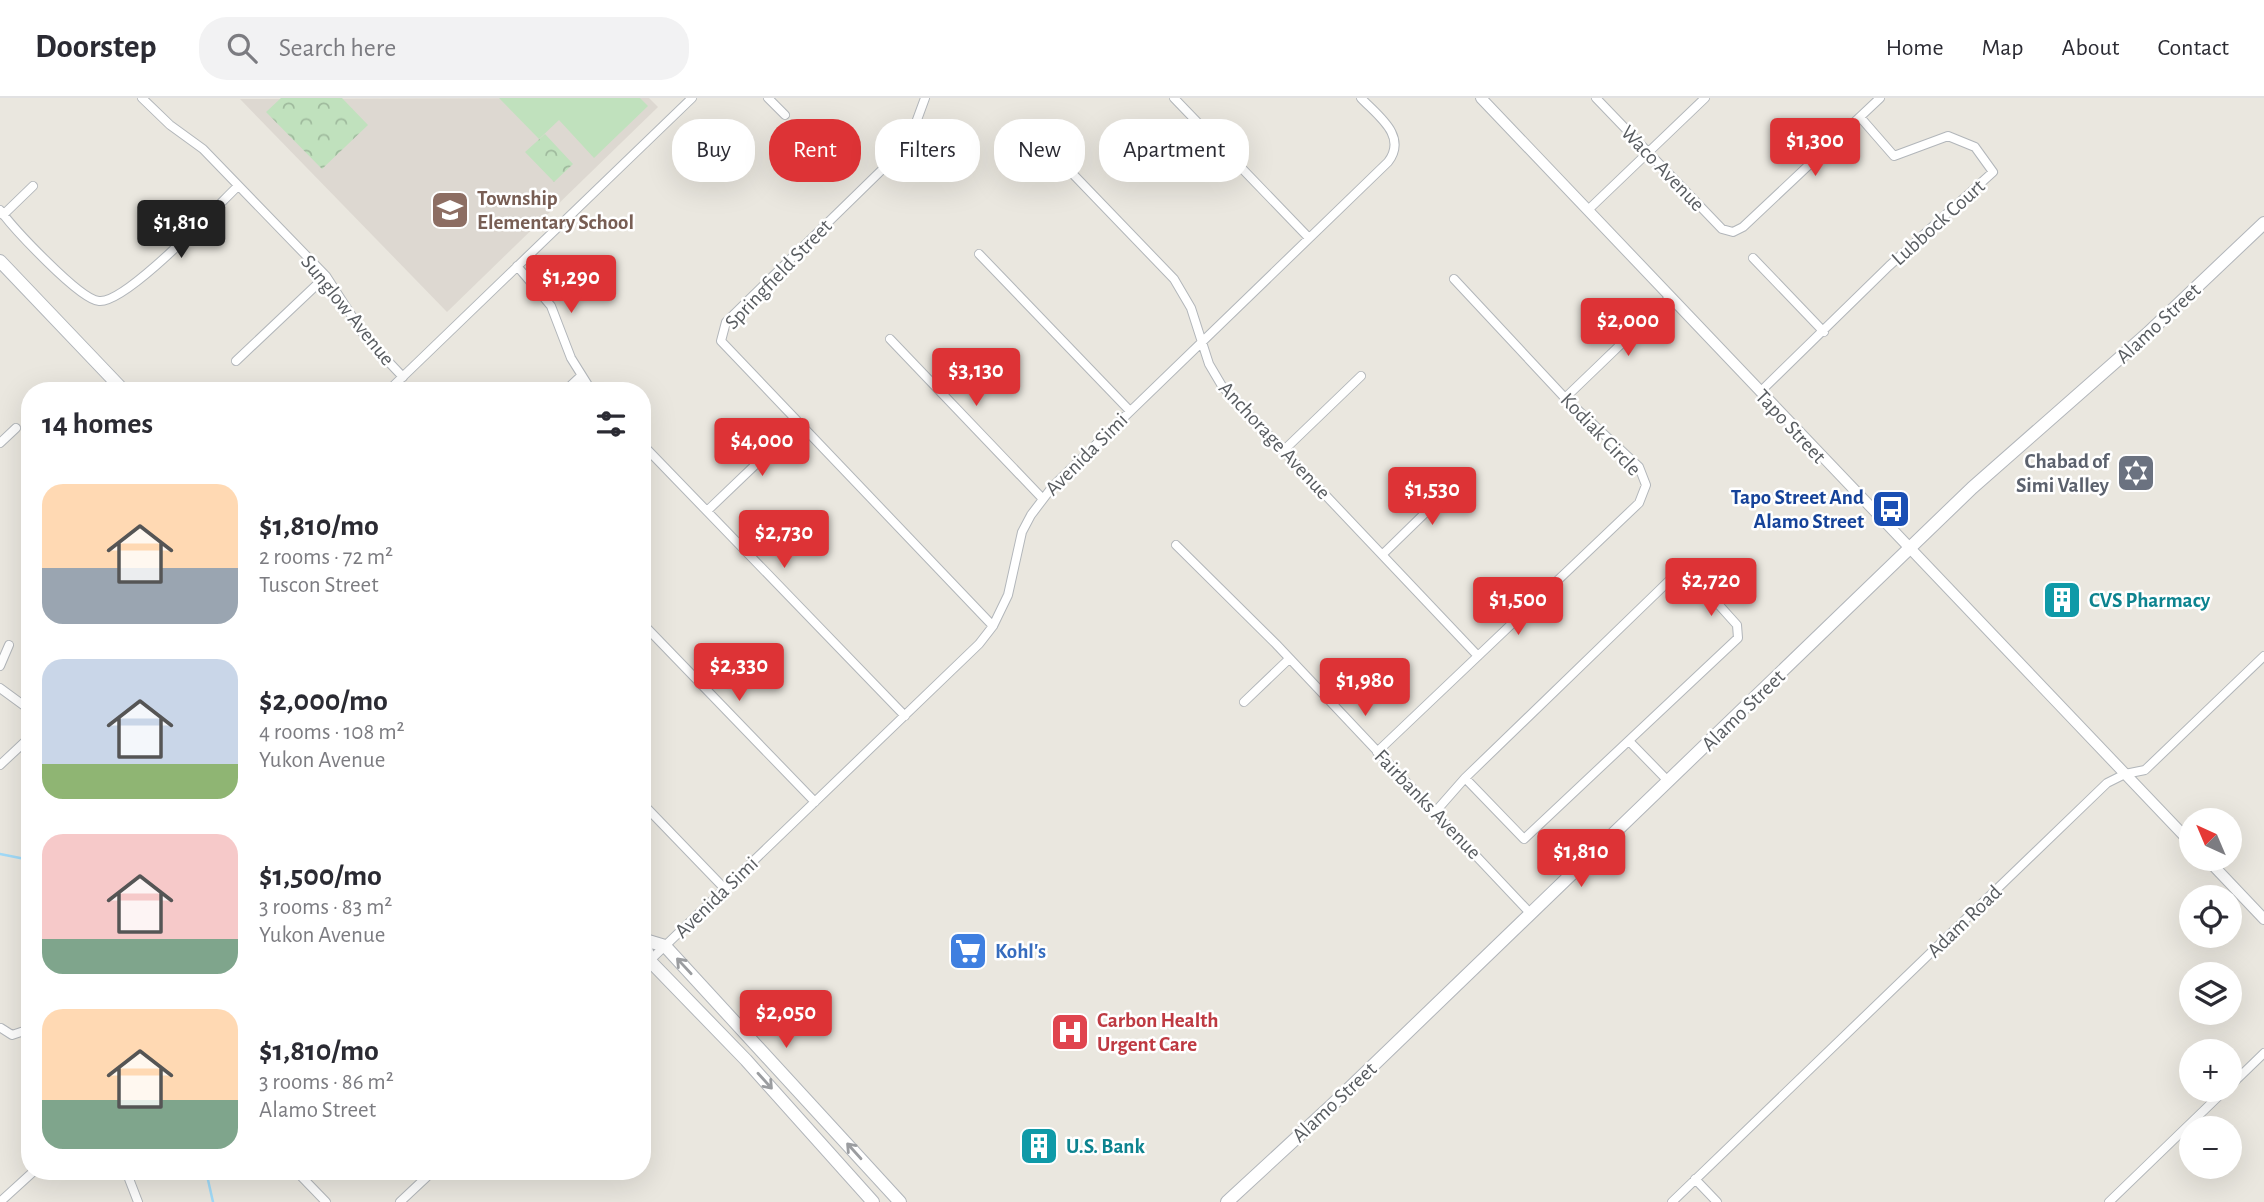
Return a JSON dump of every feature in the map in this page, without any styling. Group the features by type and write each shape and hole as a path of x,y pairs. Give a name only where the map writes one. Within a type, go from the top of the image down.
{"main road":[{"name":"Alamo Street","path":"1227,1202 1531,914 1972,488 2147,334 2264,223"},
{"path":"0,261 115,382"},
{"path":"651,942 665,946 900,1202"},
{"path":"651,970 746,1060 873,1202"}],"street":[{"name":"Sunglow Avenue","path":"142,98 170,125 203,149 326,276 366,338 403,377"},
{"path":"398,382 692,98"},
{"path":"768,98 785,116"},
{"name":"Springfield Street","path":"925,98 914,128 894,158 723,327 724,346 993,626"},
{"path":"1174,98 1309,238"},
{"name":"Avenida Simi","path":"651,960 905,716 993,626 1008,595 1023,532 1042,498 1388,162 1396,146 1389,126 1361,98"},
{"name":"Tapo Street","path":"1481,98 2179,830"},
{"name":"Waco Avenue","path":"1595,98 1722,229 1733,232 1743,228 1860,117"},
{"path":"1588,210 1705,98"},
{"path":"1860,117 1880,98"},
{"name":"Lubbock Court","path":"1760,393 1889,266 1993,172 1975,148 1948,136 1894,156 1860,117"},
{"name":"Anchorage Avenue","path":"1081,182 1174,279 1191,308 1201,342 1222,386 1478,656"},
{"path":"33,186 2,212 60,273 90,298 104,301 121,295 146,274 238,186"},
{"path":"979,254 1130,411"},
{"path":"1753,258 1824,332"},
{"path":"517,267 551,306 585,382"},
{"path":"236,361 326,276"},
{"name":"Kodiak Circle","path":"1454,279 1565,398 1639,467 1646,485 1639,503 1478,656"},
{"path":"1565,398 1670,297"},
{"path":"890,339 1042,498"},
{"path":"574,382 580,376"},
{"path":"1283,451 1361,376"},
{"path":"707,511 797,424"},
{"path":"0,443 16,428"},
{"path":"651,453 905,716"},
{"path":"1383,554 1460,479"},
{"name":"Fairbanks Avenue","path":"1176,545 1436,811 1531,914"},
{"path":"1436,811 1465,778 1677,573 1683,571 1692,575 1737,625 1738,639 1524,839 1465,778"},
{"path":"651,632 815,802"},
{"path":"0,666 9,645"},
{"path":"1377,752 1478,656"},
{"name":"Adam Road","path":"1672,1202 2107,783 2125,774 2145,770 2264,656"},
{"path":"1244,702 1289,659"},
{"path":"0,688 21,703"},
{"path":"1629,741 1668,781"},
{"path":"0,765 21,745"},
{"path":"651,812 725,889"},
{"path":"2219,872 2264,919"},
{"path":"1,1028 12,1035 21,1032"},
{"path":"2242,1074 2264,1053"},
{"path":"2109,1202 2213,1102"},
{"path":"0,1202 24,1180"},
{"path":"129,1180 138,1202"},
{"path":"305,1180 327,1202"},
{"path":"400,1202 423,1180"},
{"path":"1695,1180 1717,1202"}],"shaded area":[{"name":"Township Elementary School","path":"649,98 658,107 447,312 240,99"}],"green space":[{"path":"281,98 342,98 368,125 322,169 266,112"},
{"path":"499,98 640,98 648,106 594,158 559,120 539,139"},
{"path":"545,134 573,164 554,182 525,152"}],"waterway":[{"path":"0,854 21,858"},
{"path":"208,1180 213,1202"}],"place":[{"name":"Township Elementary School","path":"450,210"},
{"name":"Chabad of Simi Valley","path":"2136,473"},
{"name":"Tapo Street And Alamo Street","path":"1891,509"},
{"name":"CVS Pharmacy","path":"2062,600"},
{"name":"Kohl's","path":"968,951"},
{"name":"Carbon Health Urgent Care","path":"1070,1032"},
{"name":"U.S. Bank","path":"1039,1146"}]}
